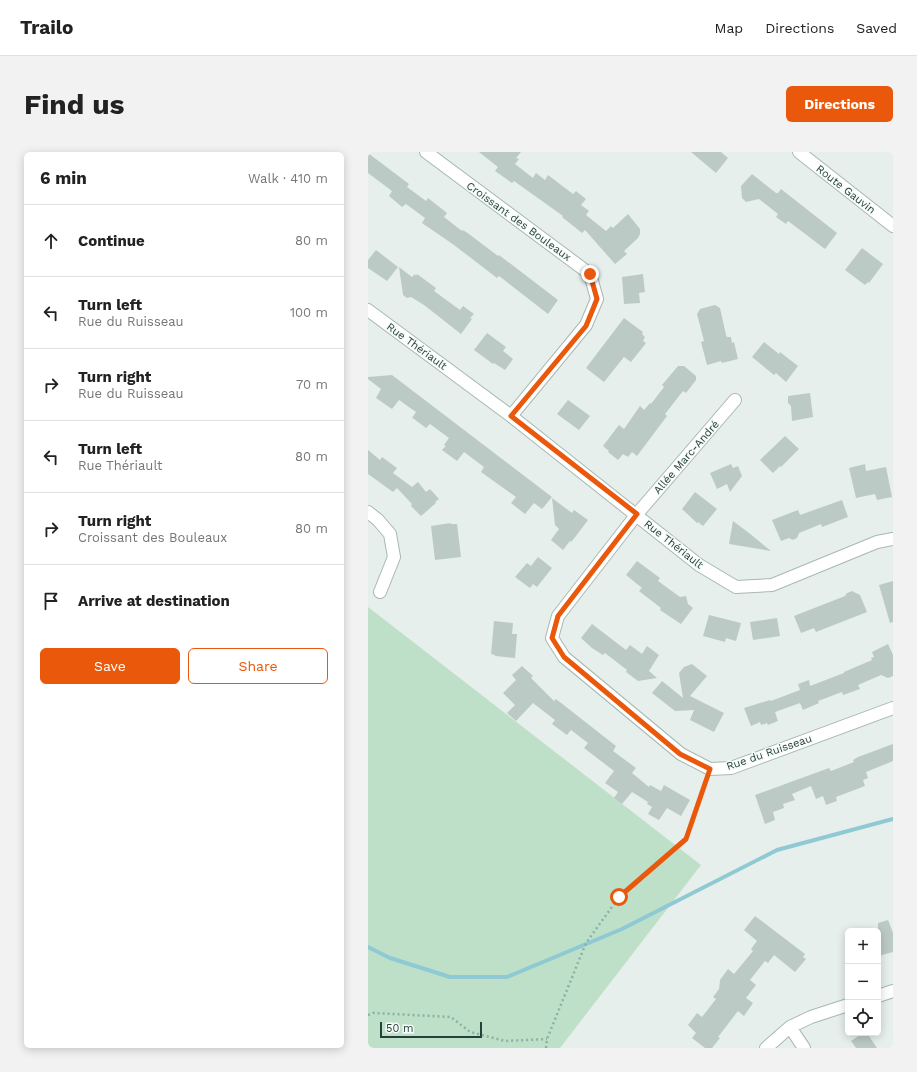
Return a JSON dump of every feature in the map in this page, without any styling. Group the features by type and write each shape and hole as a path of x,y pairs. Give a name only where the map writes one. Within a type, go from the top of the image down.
{"street":[{"name":"Croissant des Bouleaux","path":"426,152 590,274 597,299 586,326 511,416"},
{"name":"Route Gauvin","path":"799,152 893,226"},
{"name":"Rue Thériault","path":"368,310 511,416 637,514 699,565 736,587 772,585 877,542 893,539"},
{"name":"Allée Marc-André","path":"637,514 735,400"},
{"path":"368,512 378,520 390,534 394,557 380,592"},
{"name":"Rue du Ruisseau","path":"637,514 558,616 552,638 564,657 680,754 710,769 731,768 893,708"},
{"path":"881,995 893,991"},
{"path":"766,1048 790,1027 811,1017 845,1006"},
{"path":"790,1027 804,1048"}],"path":[{"path":"546,1048 547,1039 586,944 619,897 686,839 710,769"},
{"path":"368,1015 451,1017 470,1032 505,1041 547,1039"}],"green space":[{"path":"368,607 701,865 560,1048 368,1048"}],"building":[{"path":"479,152 521,152 516,158 519,159 515,164 533,178 536,173 545,180 548,175 573,194 576,191 586,199 581,205 589,211 586,215 606,231 611,226 613,228 628,214 640,229 638,238 624,251 627,254 615,264 585,230 582,233 562,217 563,216 514,181 512,183 495,171 498,167"},
{"path":"691,152 721,152 728,158 716,173"},
{"path":"368,153 409,184 407,187 426,201 428,198 447,213 444,217 462,231 463,230 469,234 498,256 499,255 558,300 548,314 499,276 497,278 422,223 425,218 406,204 402,207 389,196 392,191 368,173"},
{"path":"752,174 776,193 778,193 781,189 837,233 825,249 788,221 786,224 776,217 778,214 759,199 746,202 742,198 741,186"},
{"path":"862,248 883,264 869,283 868,282 865,285 845,270"},
{"path":"376,250 398,267 387,281 368,268 368,260"},
{"path":"399,267 412,277 415,274 416,276 417,274 436,288 434,291 460,310 463,306 474,314 461,334 424,305 411,297 407,298 403,295"},
{"path":"643,274 645,292 639,293 640,303 624,304 622,277"},
{"path":"715,305 720,308 726,335 727,337 731,337 732,343 734,342 738,359 722,363 721,361 707,365 701,342 704,341 697,314 700,309"},
{"path":"624,318 643,332 642,334 645,337 643,341 646,343 631,362 624,357 604,382 586,368"},
{"path":"487,333 506,347 503,351 513,359 505,370 494,363 493,364 474,350"},
{"path":"764,342 798,366 786,382 776,373 774,375 752,357"},
{"path":"678,366 684,366 696,376 696,380 686,393 683,391 665,414 667,416 637,456 632,452 628,457 623,454 618,460 603,446 619,425 624,429 640,406 644,410 650,403 651,404 664,387 662,385"},
{"path":"392,375 552,497 542,509 534,503 525,514 511,503 516,497 481,472 484,467 464,452 457,461 442,450 446,446 444,445 449,438 430,424 426,428 412,418 416,412 399,400 392,409 376,398 381,389 368,379 368,377"},
{"path":"810,393 813,417 792,421 791,406 788,403 788,396"},
{"path":"568,400 590,416 579,430 557,414"},
{"path":"785,436 799,449 773,473 760,460"},
{"path":"368,450 380,460 382,457 397,468 393,473 412,487 418,482 426,492 430,489 439,499 421,516 397,488 393,492 368,474"},
{"path":"731,464 733,468 738,466 742,476 730,492 727,484 717,489 710,473"},
{"path":"865,464 866,471 886,467 892,497 877,500 875,494 856,498 849,468"},
{"path":"695,492 717,509 703,526 698,522 697,523 682,509"},
{"path":"552,498 572,513 574,510 588,520 563,550 551,540 559,529 555,525"},
{"path":"842,500 848,517 822,527 821,524 799,533 797,538 793,540 789,538 781,541 772,520 798,510 800,515"},
{"path":"733,521 749,533 771,551 729,544"},
{"path":"451,523 457,524 461,557 435,560 431,526"},
{"path":"538,557 552,568 537,587 533,584 530,588 515,577 527,563 531,566"},
{"path":"637,561 660,578 658,581 680,597 686,596 688,604 693,608 681,624 660,610 661,608 639,591 642,588 626,575"},
{"path":"893,581 893,622 890,623 879,585"},
{"path":"852,591 860,595 867,612 816,632 814,628 801,633 794,616 845,596 847,593"},
{"path":"709,615 741,623 736,641 726,638 725,642 703,636"},
{"path":"777,618 780,636 753,640 750,622"},
{"path":"494,621 513,623 512,634 517,634 515,658 495,656 491,654"},
{"path":"592,624 626,650 630,645 642,654 647,646 659,655 649,671 657,678 638,681 626,672 627,670 605,653 603,655 592,648 581,638"},
{"path":"888,644 893,655 893,676 888,678 881,675 858,685 860,689 843,695 842,692 818,701 819,703 803,710 800,703 775,712 778,721 768,725 767,723 761,725 760,722 751,726 744,708 770,700 771,701 800,690 798,684 809,680 810,686 844,673 872,660 871,658 874,657 872,652"},
{"path":"692,664 707,676 690,696 724,713 714,732 690,720 694,710 675,711 652,693 662,681 683,698 679,673 684,667"},
{"path":"522,666 533,676 531,678 554,701 556,699 616,746 613,751 636,768 632,773 649,787 650,785 661,791 664,785 690,800 681,816 667,808 659,820 648,814 652,807 647,804 648,802 632,792 622,804 614,798 618,792 605,783 614,771 584,748 588,743 571,730 567,735 552,724 555,720 533,703 516,721 507,713 515,705 503,693 516,680 512,675"},
{"path":"893,744 893,761 866,772 868,778 863,780 865,786 836,797 837,801 826,805 823,796 816,799 811,786 792,794 795,800 783,804 784,808 773,812 775,820 765,824 755,795 829,768 831,771 854,762 853,760 858,757"},
{"path":"755,916 805,954 803,957 806,959 795,972 774,955 768,963 765,961 750,980 756,985 746,998 753,1003 744,1016 738,1011 718,1037 720,1038 712,1048 705,1048 692,1038 696,1033 688,1025 697,1013 702,1017 716,999 713,997 719,989 720,980 728,969 734,974 753,951 751,949 757,941 744,930"},
{"path":"888,920 893,933 893,952 881,955 881,928 878,928 878,923"},
{"path":"858,1036 869,1036 877,1048 856,1048 851,1041"}],"waterway":[{"path":"368,947 390,958 450,977 507,977 622,929 777,850 893,819"}],"route":[{"path":"590,274 597,299 586,326 511,416 637,514 558,616 552,638 564,657 680,754 710,769 686,839 619,897"}]}
